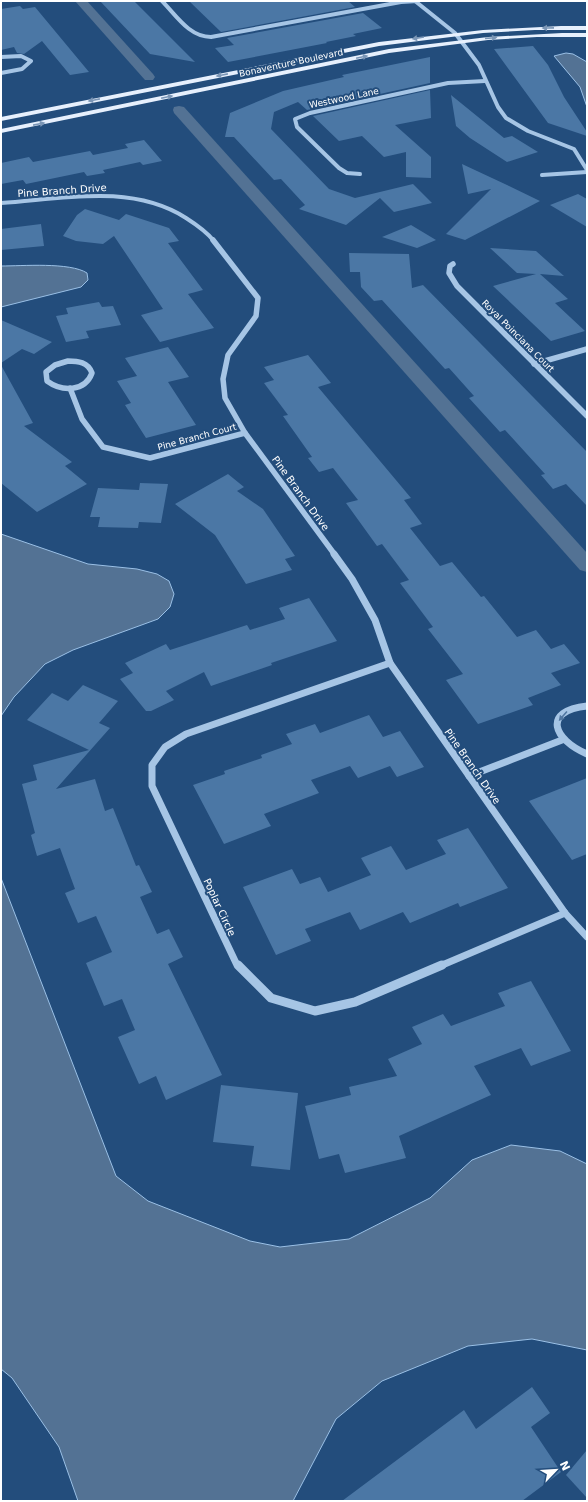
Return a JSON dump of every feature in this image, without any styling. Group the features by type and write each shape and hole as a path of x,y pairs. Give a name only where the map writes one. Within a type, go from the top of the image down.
{"main road":[{"name":"Bonaventure Boulevard","path":"1,119 379,44 455,33 526,28 587,28"},
{"name":"Bonaventure Boulevard","path":"1,131 389,51 460,41 530,36 587,35"}],"street":[{"path":"162,1 193,33 202,37 223,35 401,2 416,1 455,33 479,65 498,107 506,118 528,132 574,148 587,171 542,175"},
{"path":"1,57 21,56 28,58 31,61 29,65 23,69 1,73"},
{"name":"Westwood Lane","path":"360,174 347,173 339,168 297,127 296,119 310,113 448,83 485,81"},
{"name":"Pine Branch Drive","path":"1,203 35,202 80,196 116,195 151,201 181,213 202,228 242,277 258,298 256,316 228,355 223,379 226,398 245,433 352,579 375,620 390,663 565,913 587,937"},
{"name":"Royal Poinciana Court","path":"453,264 450,266 450,273 457,286 587,416"},
{"path":"534,364 587,350"},
{"path":"75,361 87,365 92,372 89,381 70,388 56,387 50,384 47,381 46,372 54,365 61,362 75,361"},
{"name":"Pine Branch Court","path":"70,388 82,419 103,447 150,458 245,433"},
{"name":"Poplar Circle","path":"390,663 186,734 165,747 152,765 152,786 236,963 271,998 315,1011 355,1002 565,913"},
{"path":"587,706 572,708 565,712 557,725 558,732 562,740 569,746 587,754"},
{"path":"469,776 562,740"}],"water":[{"path":"566,53 573,54 587,62 587,107 580,87 554,56"},
{"path":"46,265 69,267 87,273 88,280 81,287 1,307 1,266"},
{"path":"1,534 88,564 137,569 157,574 169,581 174,594 170,607 158,619 73,650 45,664 14,697 1,716"},
{"path":"1,878 116,1176 148,1201 250,1241 280,1247 349,1239 430,1198 472,1160 511,1145 560,1151 587,1164 587,1350 532,1339 468,1346 382,1381 336,1419 293,1501 78,1501 59,1447 12,1378 1,1369"}],"building":[{"path":"100,1 134,1 195,62 150,54"},
{"path":"189,1 348,1 355,7 221,32"},
{"path":"20,6 23,9 35,7 89,72 70,75 42,41 24,54 17,53 14,47 1,50 1,9"},
{"path":"363,13 382,28 353,34 356,36 326,42 327,43 228,62 215,48 234,45 227,38"},
{"path":"533,46 548,65 564,97 587,132 587,136 548,123 494,49"},
{"path":"430,57 430,83 307,110 298,102 274,112 271,129 329,189 355,198 413,184 432,203 394,212 380,198 346,225 299,209 305,205 281,179 274,180 234,137 225,137 230,113 283,91 344,77 342,75"},
{"path":"430,90 431,118 395,125 431,157 431,178 406,177 406,152 384,157 362,136 339,141 313,116"},
{"path":"451,95 504,138 512,136 538,152 507,162 470,138 456,126"},
{"path":"144,140 162,161 143,165 140,162 103,170 105,173 87,176 84,172 26,184 23,180 1,184 1,163 29,157 33,162 90,151 93,155 128,148 125,144"},
{"path":"462,164 540,201 465,240 446,234 491,189 468,194"},
{"path":"578,194 587,199 587,227 550,205"},
{"path":"85,209 119,220 126,214 169,228 179,241 168,243 203,290 188,294 214,328 160,342 141,315 163,309 114,236 103,244 76,241 63,236 77,215"},
{"path":"41,224 44,246 1,250 1,229"},
{"path":"411,225 436,240 417,248 382,237"},
{"path":"490,248 536,251 564,276 540,274 568,299 555,303 585,331 551,341 493,286 536,274 517,273"},
{"path":"349,253 409,254 412,288 423,285 587,452 587,506 566,484 553,489 541,475 545,474 505,430 500,432 469,398 474,396 449,368 445,369 382,300 374,301 361,287 360,272 350,272"},
{"path":"99,302 102,307 113,306 121,325 86,331 89,338 66,342 56,316 68,314 66,308"},
{"path":"1,320 52,342 34,354 22,349 1,363"},
{"path":"168,347 189,377 168,382 196,425 146,438 125,405 131,403 117,381 137,376 125,358"},
{"path":"308,355 331,383 318,387 411,498 404,500 422,524 410,528 440,566 452,562 481,597 484,596 517,637 536,630 551,649 564,644 580,663 551,673 561,685 528,698 533,705 478,724 446,680 463,674 428,629 433,627 400,583 409,580 382,544 377,546 346,503 358,500 333,468 319,472 308,458 312,457 283,416 288,415 264,383 274,380 264,367"},
{"path":"1,365 33,423 24,426 72,462 65,466 87,484 37,512 1,483"},
{"path":"228,474 244,487 237,491 263,509 295,556 285,559 292,570 246,584 215,535 175,504"},
{"path":"140,483 168,484 161,523 139,522 138,528 98,527 100,517 90,517 98,488 139,490"},
{"path":"309,598 337,641 271,663 272,665 211,686 204,672 166,691 174,700 151,711 146,711 120,679 133,673 125,663 166,644 170,650 247,625 250,630 285,619 279,608"},
{"path":"83,685 118,701 99,723 110,728 56,789 95,779 105,811 113,808 136,866 139,865 152,892 140,897 157,934 169,929 183,957 168,964 222,1075 166,1100 156,1076 139,1084 118,1037 135,1030 122,999 104,1006 86,963 112,952 96,916 78,923 65,893 75,889 60,848 37,856 31,835 35,833 22,784 37,780 33,765 89,750 27,720 52,693 68,701"},
{"path":"369,715 383,737 400,731 424,767 397,777 390,766 358,778 350,766 311,780 319,793 264,814 271,826 224,844 193,785 225,774 224,771 262,758 261,755 292,744 286,734 315,724 320,733"},
{"path":"587,778 587,854 572,860 529,801"},
{"path":"468,828 508,888 460,907 458,903 410,923 403,912 360,930 350,912 305,929 311,941 276,955 243,887 292,869 300,884 320,877 328,892 371,875 361,858 391,846 406,870 446,854 437,840"},
{"path":"531,981 571,1051 531,1066 521,1048 474,1066 491,1095 399,1136 406,1158 345,1173 339,1154 319,1159 305,1106 351,1095 349,1087 397,1076 388,1059 422,1044 412,1027 443,1014 451,1026 505,1006 498,993"},
{"path":"221,1085 298,1093 290,1170 251,1166 254,1146 213,1142"},
{"path":"532,1387 550,1413 531,1427 561,1472 522,1501 342,1501 464,1410 476,1429"},
{"path":"587,1450 587,1498 566,1475"}],"waterway":[{"path":"81,1 149,77"},
{"path":"179,110 587,565"}]}
